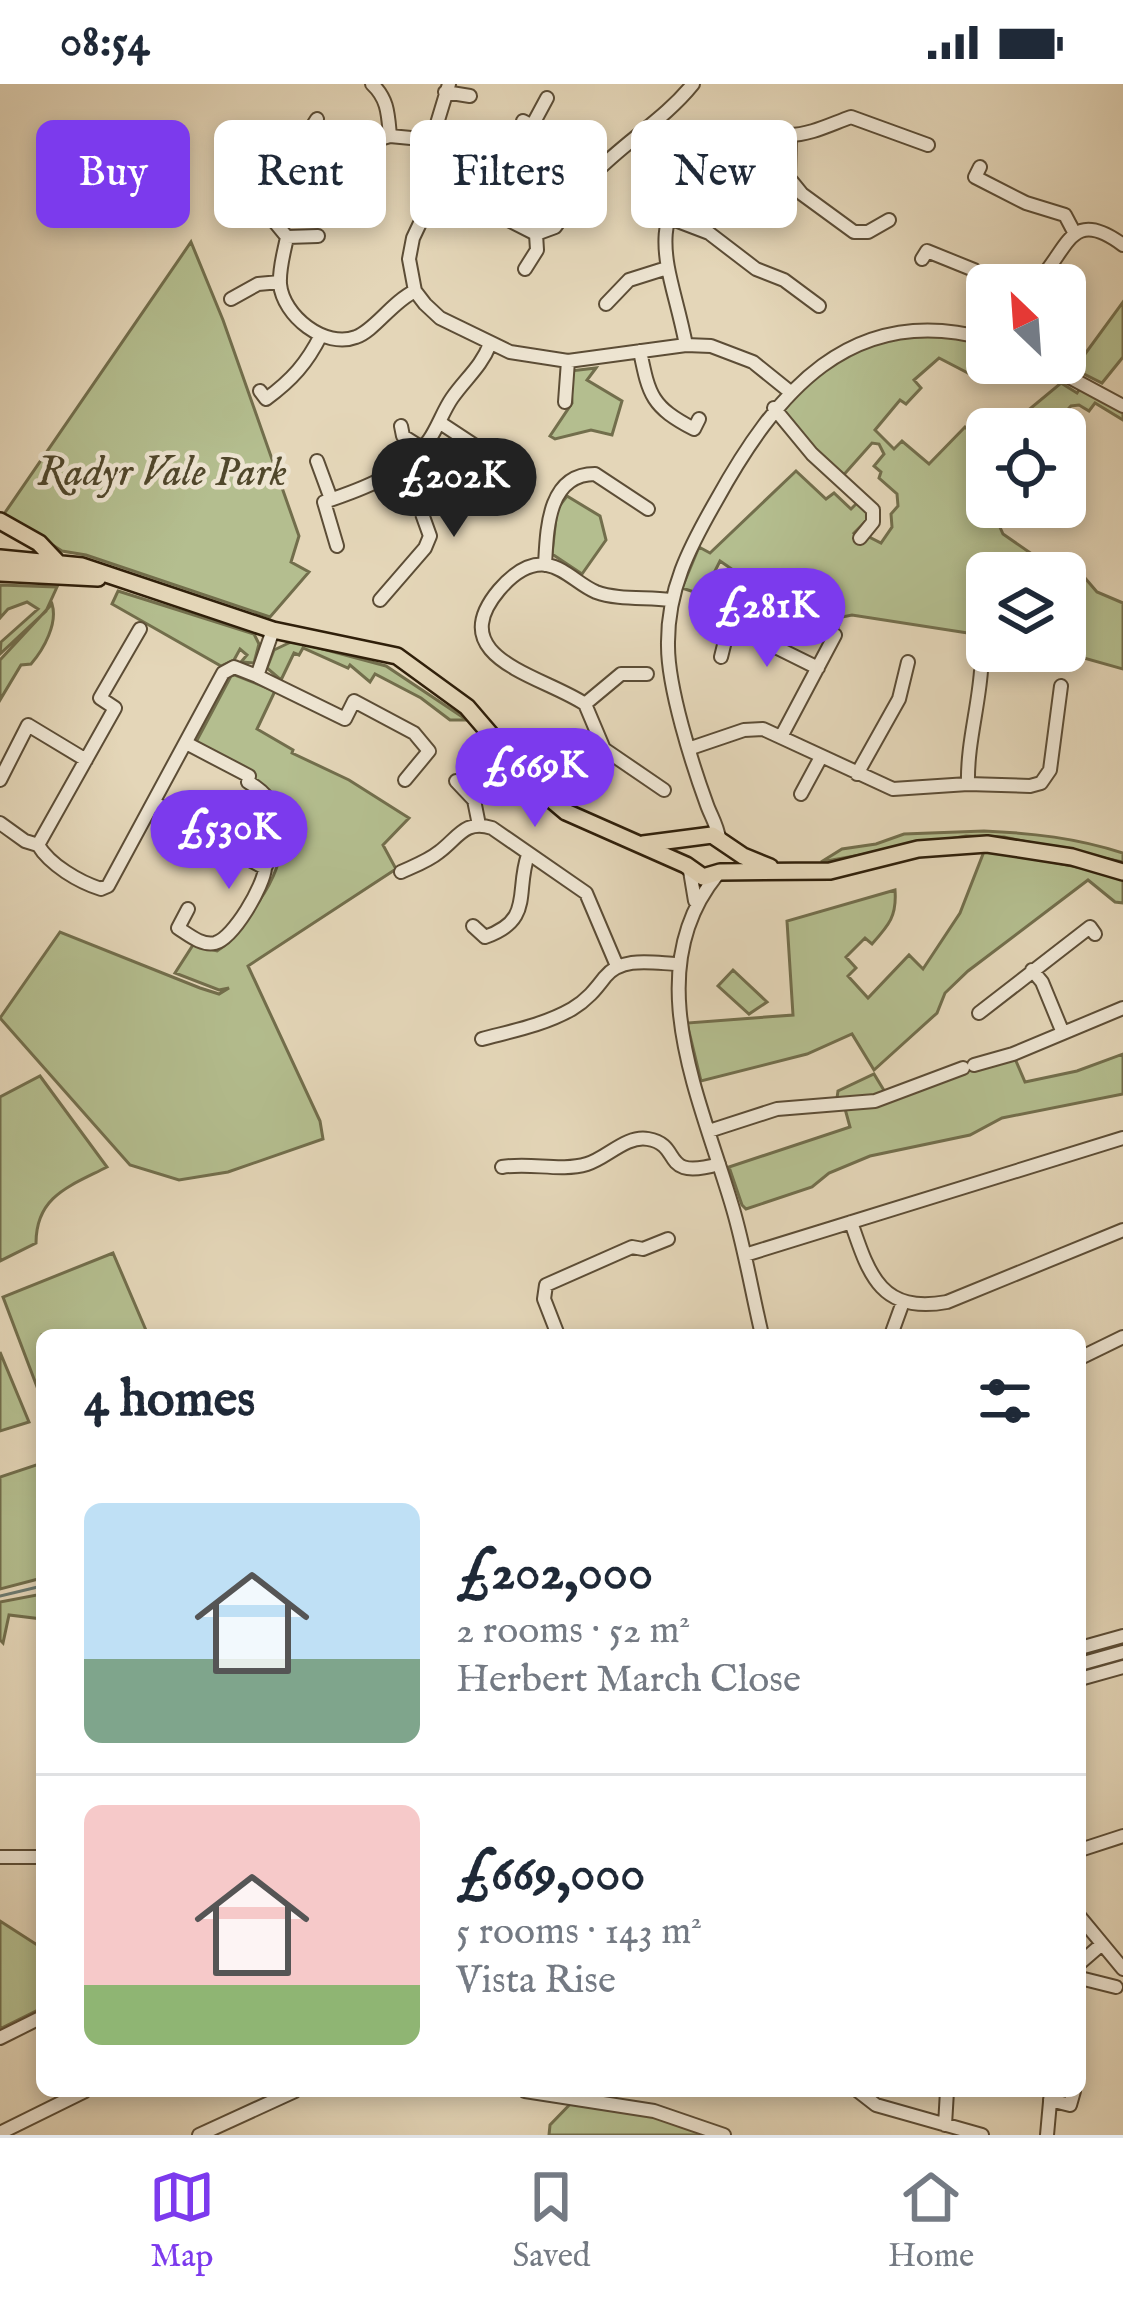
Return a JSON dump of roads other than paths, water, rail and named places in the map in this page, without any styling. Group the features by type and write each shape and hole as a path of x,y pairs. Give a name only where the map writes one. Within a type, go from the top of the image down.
{"main road":[{"path":"0,521 39,543 57,562"},
{"path":"0,558 57,562 273,631 382,651 406,660 466,707 534,784 566,812 703,878 718,873 830,871 918,849 987,844 1053,853 1123,872"},
{"path":"0,573 119,579"},
{"path":"640,844 705,834 755,863 800,873"},
{"path":"688,868 685,851 693,839"},
{"path":"718,873 728,857 722,841"}],"street":[{"path":"372,84 387,105 390,136"},
{"path":"607,160 673,110 694,84"},
{"path":"438,120 447,88 470,96"},
{"path":"530,120 547,98"},
{"path":"797,135 851,117 928,146"},
{"path":"386,138 410,138"},
{"path":"980,166 975,177 1026,203 1064,214 1074,232"},
{"path":"797,189 854,232 868,232 888,220"},
{"path":"1050,264 1074,232 1090,227 1123,245"},
{"path":"279,228 287,237 322,240"},
{"path":"418,228 410,259 415,291 440,318 490,344 538,359 568,361 686,345 738,353 789,391"},
{"path":"524,228 536,234 552,228"},
{"path":"667,228 667,268 686,345"},
{"path":"697,228 819,306"},
{"path":"525,269 536,250 536,234"},
{"path":"287,237 280,282 288,306 321,335 366,339 399,299 415,291"},
{"path":"922,259 927,251 966,267"},
{"path":"606,304 629,280 667,268"},
{"path":"228,301 258,284 280,282"},
{"path":"722,841 670,677 670,600 681,565 773,408 789,391 833,358 873,340 909,332 966,336"},
{"path":"260,391 266,399 291,381 321,335"},
{"path":"339,538 324,502 409,462 454,395 482,364 490,344"},
{"path":"640,351 648,391 656,403 694,429 699,419"},
{"path":"565,402 568,361"},
{"path":"1082,384 1123,406"},
{"path":"773,408 812,454 873,510 868,534"},
{"path":"439,422 481,449"},
{"path":"399,434 422,448"},
{"path":"316,472 331,500"},
{"path":"380,600 391,577 425,548 430,536 421,511 399,495 388,475"},
{"path":"544,565 549,511 567,484 577,478 595,475 648,508"},
{"path":"664,790 613,758 585,704 498,659 480,630 487,606 513,575 544,565 601,594 670,600"},
{"path":"720,615 727,633 721,657"},
{"path":"38,845 86,760 121,710 100,698 140,628"},
{"path":"257,676 273,631"},
{"path":"727,633 753,636 818,668"},
{"path":"782,735 835,634"},
{"path":"0,823 101,889 113,881 227,669 257,676 344,719 354,701 414,733 430,751 405,780"},
{"path":"857,774 910,670"},
{"path":"968,784 966,749 977,714 982,672"},
{"path":"585,704 621,674 647,674"},
{"path":"692,748 744,730 763,729 893,790 968,784 1030,786 1041,783 1050,770 1061,686"},
{"path":"0,780 28,725 86,760"},
{"path":"186,743 266,794 278,824 275,848 265,870 223,939 202,943 178,928 188,909"},
{"path":"802,785 821,757"},
{"path":"456,781 474,800 479,825"},
{"path":"156,803 191,829 265,870"},
{"path":"693,839 708,808"},
{"path":"401,872 449,850 457,833 479,825 493,828 586,893 617,966"},
{"path":"473,926 484,941 507,926 523,904 522,872 528,855"},
{"path":"688,868 695,901"},
{"path":"718,873 695,901 676,964 684,1039 733,1208 761,1329"},
{"path":"987,1010 1090,927 1095,934"},
{"path":"482,1039 572,1009 594,993 617,966 676,964"},
{"path":"1032,970 1042,982 1063,1034"},
{"path":"709,1131 777,1109 875,1101 1123,1008"},
{"path":"502,1166 579,1166 640,1138 654,1139 680,1168 694,1171 719,1164"},
{"path":"745,1255 1123,1138"},
{"path":"850,1222 872,1278 903,1302 928,1305 947,1302 1123,1230"},
{"path":"556,1329 543,1294 551,1280 632,1247 643,1249 668,1239"},
{"path":"893,1329 903,1302"},
{"path":"1086,1355 1123,1337"},
{"path":"1086,1646 1123,1636"},
{"path":"1086,1662 1123,1652"},
{"path":"1086,1677 1123,1667"},
{"path":"1086,1848 1123,1836"},
{"path":"0,1857 36,1857"},
{"path":"1086,1924 1123,1969"},
{"path":"1086,1958 1102,1944"},
{"path":"1086,1980 1116,1988"},
{"path":"0,2038 36,2020"},
{"path":"0,2133 73,2097"},
{"path":"199,2135 282,2097"},
{"path":"586,2097 682,2118 724,2135"},
{"path":"866,2097 876,2105 982,2135"},
{"path":"945,2125 947,2097"},
{"path":"1047,2135 1051,2097"}],"waterway":[{"path":"0,1596 36,1587"}],"park label":[{"name":"Radyr Vale Park","path":"162,470"}]}
